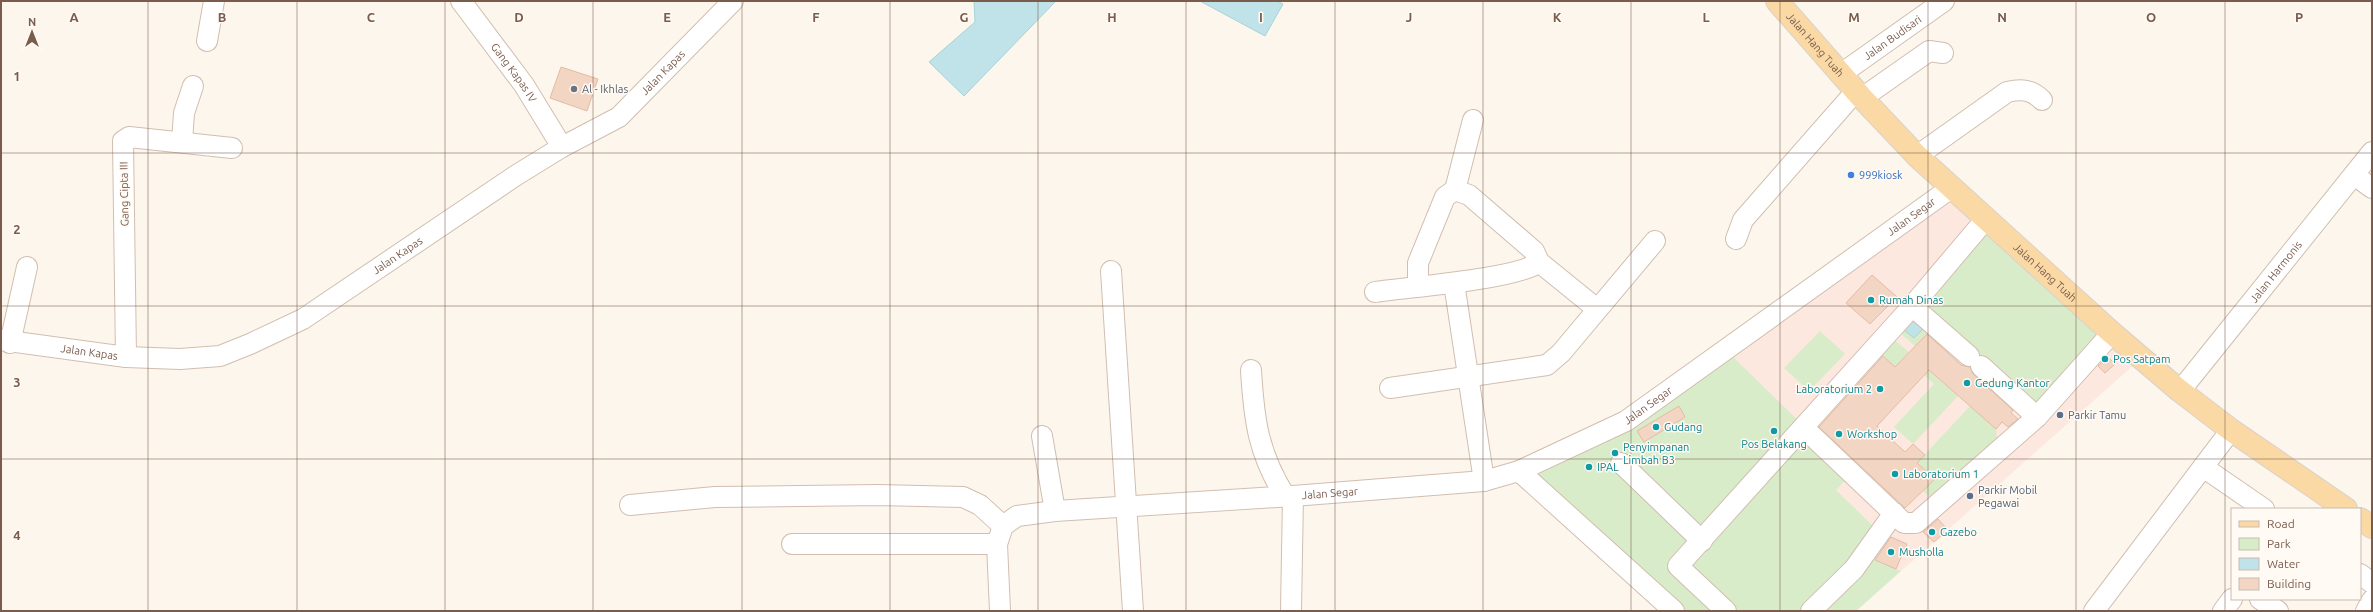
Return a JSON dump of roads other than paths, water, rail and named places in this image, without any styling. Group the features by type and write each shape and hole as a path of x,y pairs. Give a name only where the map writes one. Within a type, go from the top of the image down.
{"main road":[{"name":"Jalan Hang Tuah","path":"1777,1 1859,94 1917,156 1985,220 2112,333 2180,391 2231,430 2345,508"},
{"path":"2361,520 2372,527"}],"street":[{"path":"207,41 214,1"},
{"name":"Gang Kapas IV","path":"461,1 524,85 562,147"},
{"name":"Jalan Kapas","path":"5,342 126,357 180,358 220,356 303,319 515,176 562,147 619,117 733,1"},
{"name":"Jalan Budisari","path":"1841,74 1944,1"},
{"path":"1736,239 1743,220 1859,94 1929,51 1943,52"},
{"path":"182,142 184,113 192,86"},
{"path":"1917,156 2006,92 2021,89 2035,92 2042,100"},
{"path":"1418,286 1418,263 1445,197 1455,190 1473,120"},
{"name":"Gang Cipta III","path":"126,357 123,141 129,138 232,148"},
{"name":"Jalan Harmonis","path":"2180,391 2372,152"},
{"path":"2354,175 2372,188"},
{"name":"Jalan Segar","path":"1291,611 1289,496 1484,481 1519,471 1626,421 1951,188"},
{"path":"1455,190 1469,195 1534,251 1539,262 1597,309"},
{"path":"1726,611 1678,566 1804,428 1912,306 1985,220"},
{"path":"1390,388 1547,365 1561,353 1655,241"},
{"path":"1375,292 1454,283 1528,269 1539,262"},
{"path":"5,342 28,267"},
{"path":"1111,271 1133,611"},
{"path":"1454,283 1484,481"},
{"path":"1912,306 2037,417"},
{"path":"1804,428 1904,523 1916,523 2037,417 2112,333"},
{"path":"1251,370 1253,409 1260,445 1270,473 1289,496"},
{"path":"2094,611 2231,430"},
{"path":"1042,436 1055,511"},
{"path":"1622,463 1702,541"},
{"path":"2203,467 2263,508"},
{"path":"1519,471 1662,607"},
{"path":"630,505 716,497 878,495 964,498 980,505 1000,535 1000,611"},
{"path":"792,544 1000,535 1017,516 1055,511 1289,496"},
{"path":"1811,611 1854,569 1894,513"},
{"path":"2361,575 2372,582"},
{"path":"2224,611 2231,600"},
{"path":"2262,600 2278,611"},
{"path":"2366,611 2372,600"}],"water":[{"path":"974,1 1056,1 964,96 929,62 975,22"},
{"path":"1200,1 1277,1 1283,4 1265,36"},
{"path":"1913,321 1923,329 1914,338 1904,330"}],"place":[{"name":"Al - Ikhlas","path":"574,89"},
{"name":"999kiosk","path":"1851,175"},
{"name":"Rumah Dinas","path":"1871,300"},
{"name":"Pos Satpam","path":"2105,359"},
{"name":"Gedung Kantor","path":"1967,383"},
{"name":"Laboratorium 2","path":"1880,389"},
{"name":"Parkir Tamu","path":"2060,415"},
{"name":"Gudang","path":"1656,427"},
{"name":"Pos Belakang","path":"1774,431"},
{"name":"Workshop","path":"1839,434"},
{"name":"Penyimpanan Limbah B3","path":"1615,453"},
{"name":"IPAL","path":"1589,467"},
{"name":"Laboratorium 1","path":"1895,474"},
{"name":"Parkir Mobil Pegawai","path":"1970,496"},
{"name":"Gazebo","path":"1932,532"},
{"name":"Musholla","path":"1891,552"}]}
